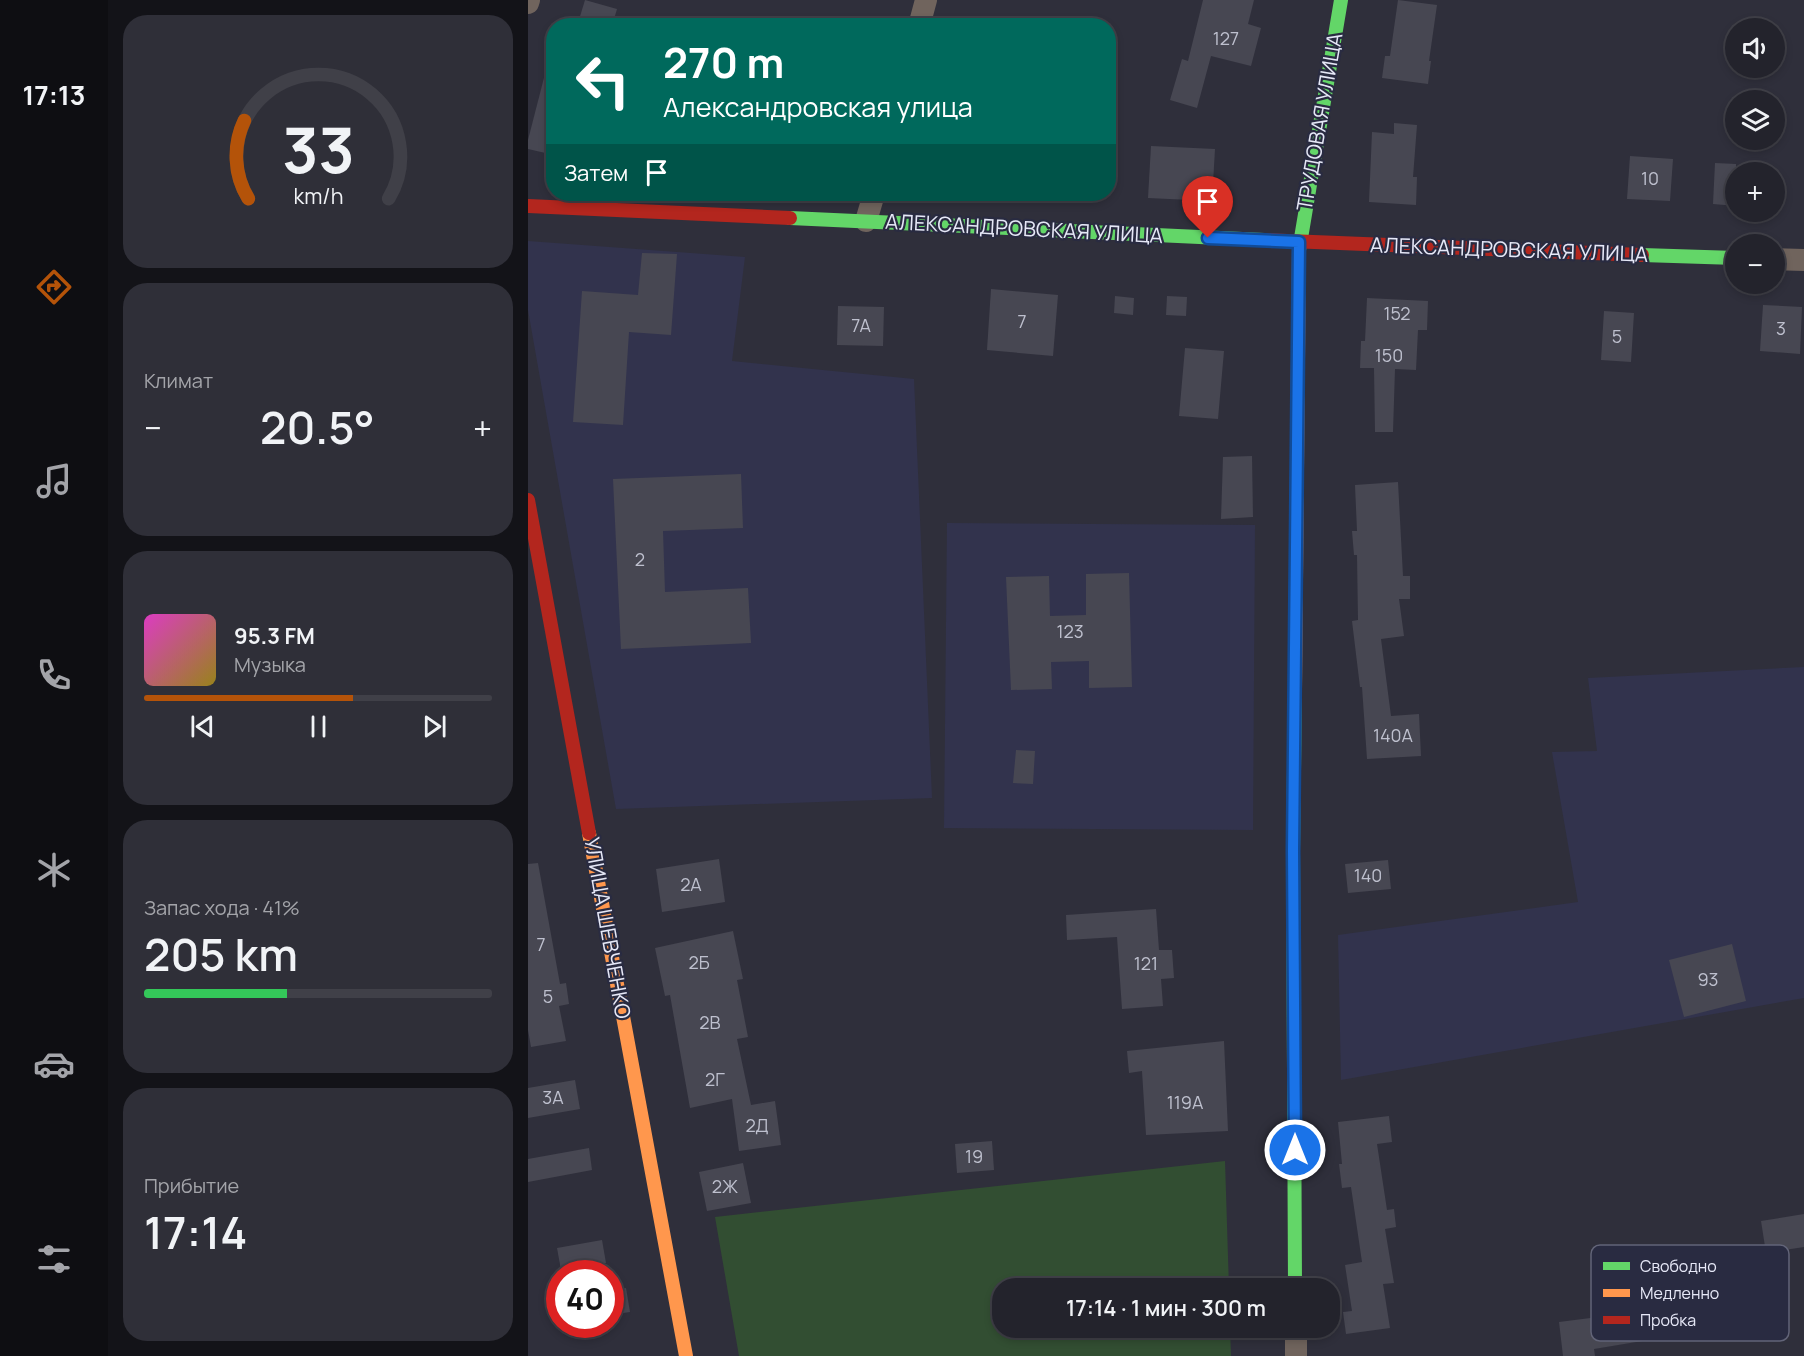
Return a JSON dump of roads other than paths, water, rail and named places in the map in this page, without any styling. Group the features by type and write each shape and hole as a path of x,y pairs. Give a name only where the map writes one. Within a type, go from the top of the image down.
{"street":[{"path":"922,18 926,0"},
{"name":"ТРУДОВАЯ УЛИЦА","path":"1295,1278 1293,839 1299,242 1341,0"},
{"path":"866,221 871,201"},
{"name":"АЛЕКСАНДРОВСКАЯ УЛИЦА","path":"528,206 1299,242 1725,258"},
{"path":"1785,259 1804,260"},
{"name":"УЛИЦА ШЕВЧЕНКО","path":"528,500 686,1356"},
{"path":"1296,1338 1296,1356"}]}
